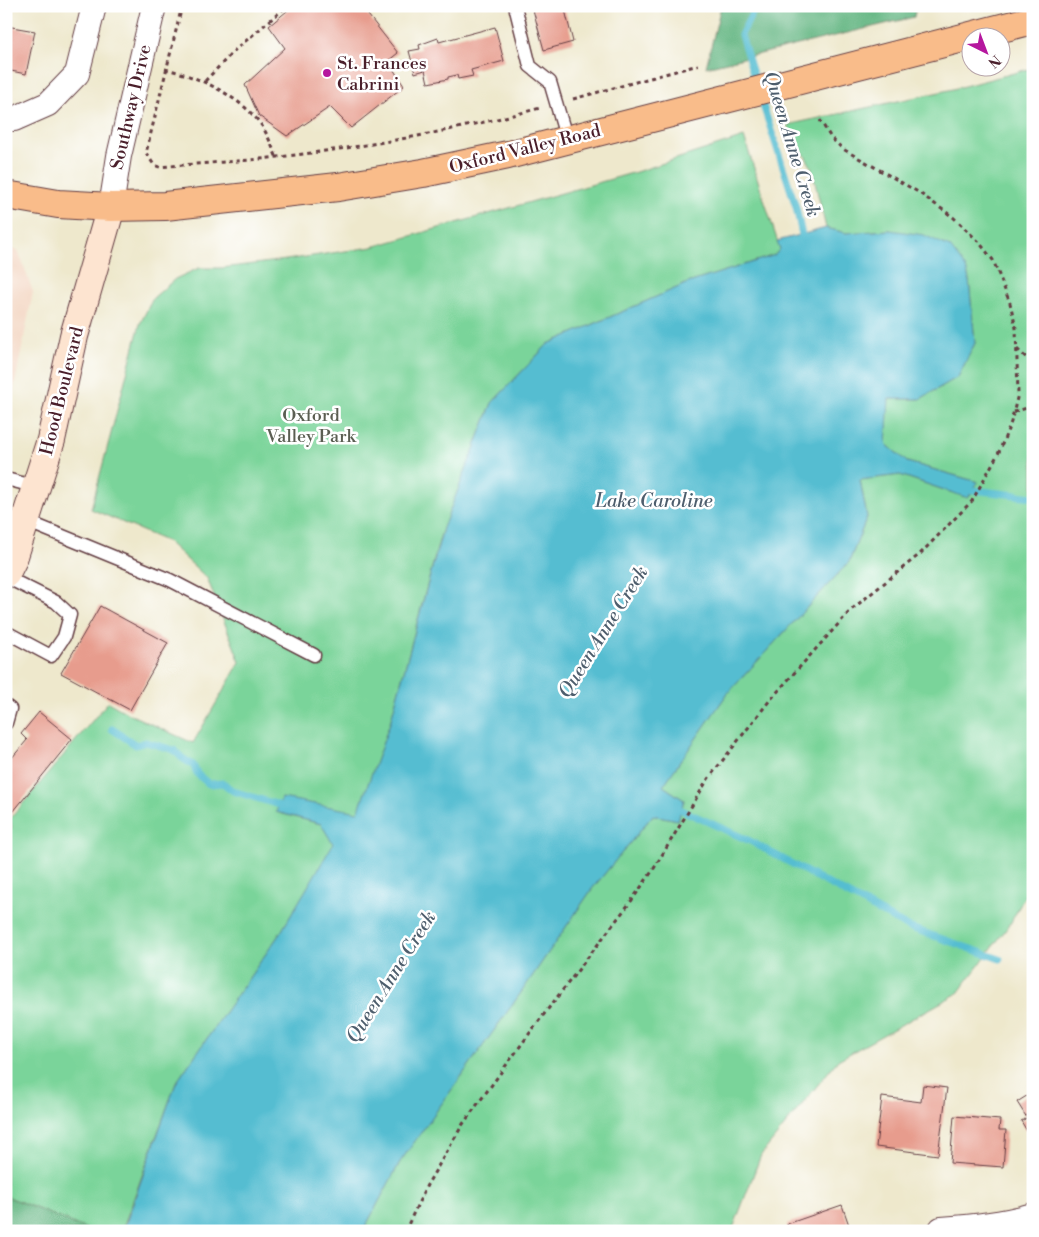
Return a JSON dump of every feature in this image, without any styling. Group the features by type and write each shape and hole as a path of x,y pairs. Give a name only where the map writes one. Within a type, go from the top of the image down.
{"main road":[{"name":"Oxford Valley Road","path":"6,195 58,204 111,207 165,206 338,187 424,173 567,140 1033,20"}],"street":[{"path":"6,118 14,119 48,104 78,74 94,6"},
{"name":"Southway Drive","path":"111,207 118,156 154,6"},
{"name":"Hood Boulevard","path":"6,573 13,559 26,521 51,440 74,336 111,207"},
{"path":"941,1229 973,1227 1013,1220 1033,1214"}],"lane":[{"path":"515,6 530,66 550,82 567,140"},
{"path":"6,479 37,487"},
{"path":"26,521 170,580 314,655"},
{"path":"6,578 56,602 70,615 64,637 51,656 6,632"},
{"path":"6,706 10,709 6,723"}],"path":[{"path":"182,6 146,153 154,165 160,166 277,158 370,145 505,117 698,65"},
{"path":"205,81 235,50 287,6"},
{"path":"140,64 182,72 205,81 233,99 251,113 261,125 277,158"},
{"path":"405,1231 427,1185 463,1124 545,1012 632,900 708,779 770,700 833,630 852,610 920,554 972,500 999,452 1014,412 1018,394 1016,328 1010,303 993,260 979,242 952,216 918,192 843,149 830,138 820,120"},
{"path":"1017,349 1033,364"},
{"path":"1014,412 1033,406"}],"shaded area":[{"path":"6,248 18,250 33,292 6,429"}],"green space":[{"path":"721,6 916,6 914,17 706,67"},
{"path":"1033,68 1033,881 1010,924 958,993 838,1060 761,1155 732,1231 363,1231 400,1162 520,994 592,889 653,815 678,820 684,800 663,786 727,694 849,562 867,517 860,480 900,475 968,498 978,482 907,462 886,444 888,399 920,399 958,377 975,343 969,280 966,268 890,230 846,233 826,228 811,166 787,125 949,90 995,78 1012,78 1012,74"},
{"name":"Oxford Valley Park","path":"744,137 780,249 775,255 688,283 548,344 492,403 441,534 390,723 358,813 276,812 321,824 334,844 281,932 176,1083 124,1225 113,1231 91,1231 6,1196 6,833 12,828 10,819 108,702 129,714 193,743 240,662 207,578 168,542 91,509 140,324 153,298 175,279 199,268 222,268 372,247 636,172"},
{"path":"6,1196 91,1231 6,1231"}],"water":[{"name":"Lake Caroline","path":"826,228 846,233 890,230 924,235 950,247 966,268 969,280 975,343 958,377 920,399 889,399 886,444 907,462 978,482 968,498 900,475 860,480 867,517 849,562 727,694 663,786 684,800 678,820 653,815 592,889 520,994 400,1162 363,1231 123,1231 176,1083 281,932 333,844 321,824 276,812 282,798 358,812 390,723 443,528 492,403 548,344 688,283 775,255 780,249 777,241"}],"building":[{"name":"St. Frances Cabrini","path":"293,6 361,6 398,53 388,61 404,86 351,128 330,107 287,136 259,116 245,85 285,48 269,26"},
{"path":"532,6 564,6 573,42 544,50"},
{"path":"6,26 35,31 26,74 6,70"},
{"path":"495,27 504,61 471,70 473,76 458,79 457,75 428,83 425,70 415,73 409,51 420,49 419,45 438,38 439,42"},
{"path":"100,606 168,643 130,710 61,673"},
{"path":"39,712 72,739 9,817 6,815 6,765 27,740 21,734"},
{"path":"923,1085 947,1088 938,1155 876,1147 882,1097 921,1102"},
{"path":"1033,1092 1033,1141 1021,1121 1027,1118 1017,1102"},
{"path":"954,1116 1000,1120 999,1130 1006,1130 1003,1167 950,1163"},
{"path":"842,1205 851,1231 789,1231 787,1224"}],"waterway":[{"name":"Queen Anne Creek","path":"756,6 741,35 757,86"},
{"name":"Queen Anne Creek","path":"760,96 796,207 802,235 800,244"},
{"path":"964,488 1033,497"},
{"path":"112,729 136,745 146,742 174,750 193,765 198,775 209,784 223,783 233,791 279,805"},
{"path":"673,806 750,841 908,927 1000,959"}],"place":[{"name":"St. Frances Cabrini","path":"327,73"}]}
